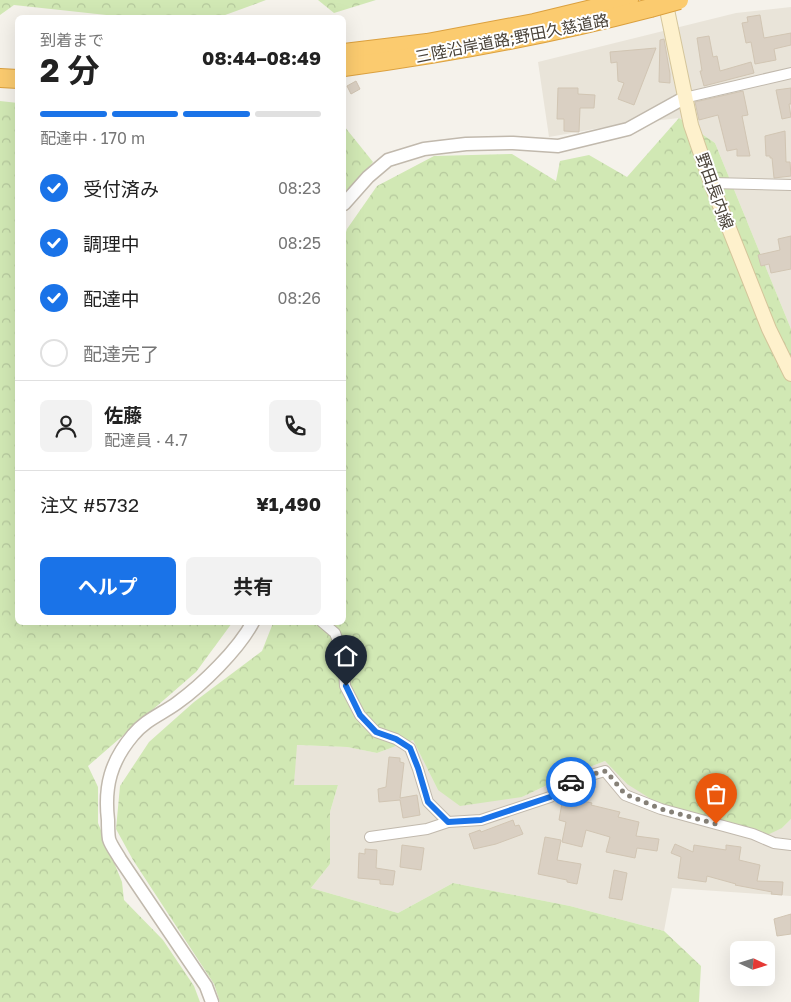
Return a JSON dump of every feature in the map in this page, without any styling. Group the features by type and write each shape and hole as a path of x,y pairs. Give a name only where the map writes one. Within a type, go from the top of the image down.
{"highway":[{"name":"三陸沿岸道路;野田久慈道路","path":"346,53 427,43 534,23 629,0"},
{"name":"三陸沿岸道路;野田久慈道路","path":"346,67 432,55 500,43 582,26 658,4 679,0"},
{"path":"0,66 15,67"},
{"path":"0,78 15,79"}],"main road":[{"name":"野田長内線","path":"658,4 691,125 710,183 769,329 791,374"}],"street":[{"path":"346,202 368,177 388,160 424,149 466,144 513,143 558,146 628,129 684,98 791,73"},
{"path":"710,183 791,185"},
{"path":"212,1002 206,986 120,859 110,840 106,804 112,767 133,734 155,716 176,704 209,675 228,655 251,625"},
{"path":"326,625 336,633 343,655 346,686 360,715 376,732 396,739 410,748 428,802 448,822"},
{"path":"370,837 428,828 448,822 481,820 550,797 576,778 606,771 625,794 661,809 753,834 774,844 791,845"}],"shaded area":[{"path":"791,7 791,329 715,143 679,118 617,125 549,137 538,62 736,13"},
{"path":"413,740 438,790 522,797 562,778 605,761 627,784 782,828 791,819 791,896 672,888 664,931 570,906 453,883 398,913 311,888 330,864 330,812 338,785 294,785 296,745 347,747 377,753"}],"green space":[{"path":"0,0 266,0 225,15 106,15 14,5 0,15"},
{"path":"318,0 376,0 334,13"},
{"path":"0,101 15,103 15,625 231,625 196,672 88,766 98,787 98,823 122,882 124,900 163,940 194,986 200,1002 0,1002"},
{"path":"679,118 715,143 791,329 791,819 782,828 759,839 686,821 627,784 605,761 562,778 522,797 460,806 438,790 413,740 377,753 347,747 297,745 294,785 338,785 330,812 330,864 311,888 398,913 453,883 570,906 664,931 701,966 699,1002 220,1002 214,984 133,860 116,829 120,786 149,742 194,702 262,651 272,625 346,625 347,229 377,186 434,156 512,154 556,181 560,161 589,155 627,177"},
{"path":"346,128 373,162 346,195"}],"building":[{"path":"760,15 764,38 791,33 791,45 774,49 776,60 755,64 751,42 746,43 742,23 748,22 747,17"},
{"path":"709,36 713,57 717,56 720,71 751,62 754,73 704,86 700,71 702,71 697,38"},
{"path":"664,39 670,83 659,82 660,40"},
{"path":"656,48 634,105 618,99 624,83 618,81 617,62 611,63 610,52"},
{"path":"356,81 360,89 351,94 347,86"},
{"path":"558,88 578,88 578,94 595,95 594,108 580,108 579,132 564,131 564,119 557,119"},
{"path":"791,88 791,104 789,104 791,117 782,119 776,90"},
{"path":"743,91 748,115 742,116 750,156 737,156 737,149 727,151 718,115 699,120 695,102"},
{"path":"785,131 786,162 790,162 791,176 774,178 772,158 766,156 765,136"},
{"path":"791,236 791,269 771,273 769,264 761,266 758,255 780,250 778,239"},
{"path":"389,757 400,758 400,762 404,763 400,798 417,795 420,815 403,818 400,800 379,802 378,789 386,787"},
{"path":"563,797 592,803 591,805 620,812 618,817 639,822 636,836 659,839 657,851 637,848 635,858 606,852 610,837 586,830 582,847 562,842 566,822 559,820"},
{"path":"513,820 515,826 519,825 523,834 496,844 474,849 469,834 480,830 481,832"},
{"path":"545,837 561,840 557,860 581,864 577,884 538,874"},
{"path":"675,844 693,852 694,845 726,850 726,845 741,847 739,860 760,865 757,881 783,882 782,895 735,885 707,876 706,882 678,878 681,857 671,853"},
{"path":"402,845 424,848 421,870 400,867"},
{"path":"365,849 377,850 376,868 395,871 393,885 380,884 380,880 358,878 359,853 365,854"},
{"path":"614,870 627,873 622,900 609,898"},
{"path":"791,914 791,934 777,936 774,919"}],"way so far":[{"path":"571,782 576,778 606,771 625,794 661,809 716,824"}],"route":[{"path":"346,686 360,715 376,732 396,739 410,748 428,802 448,822 481,820 550,797 571,782"}]}
